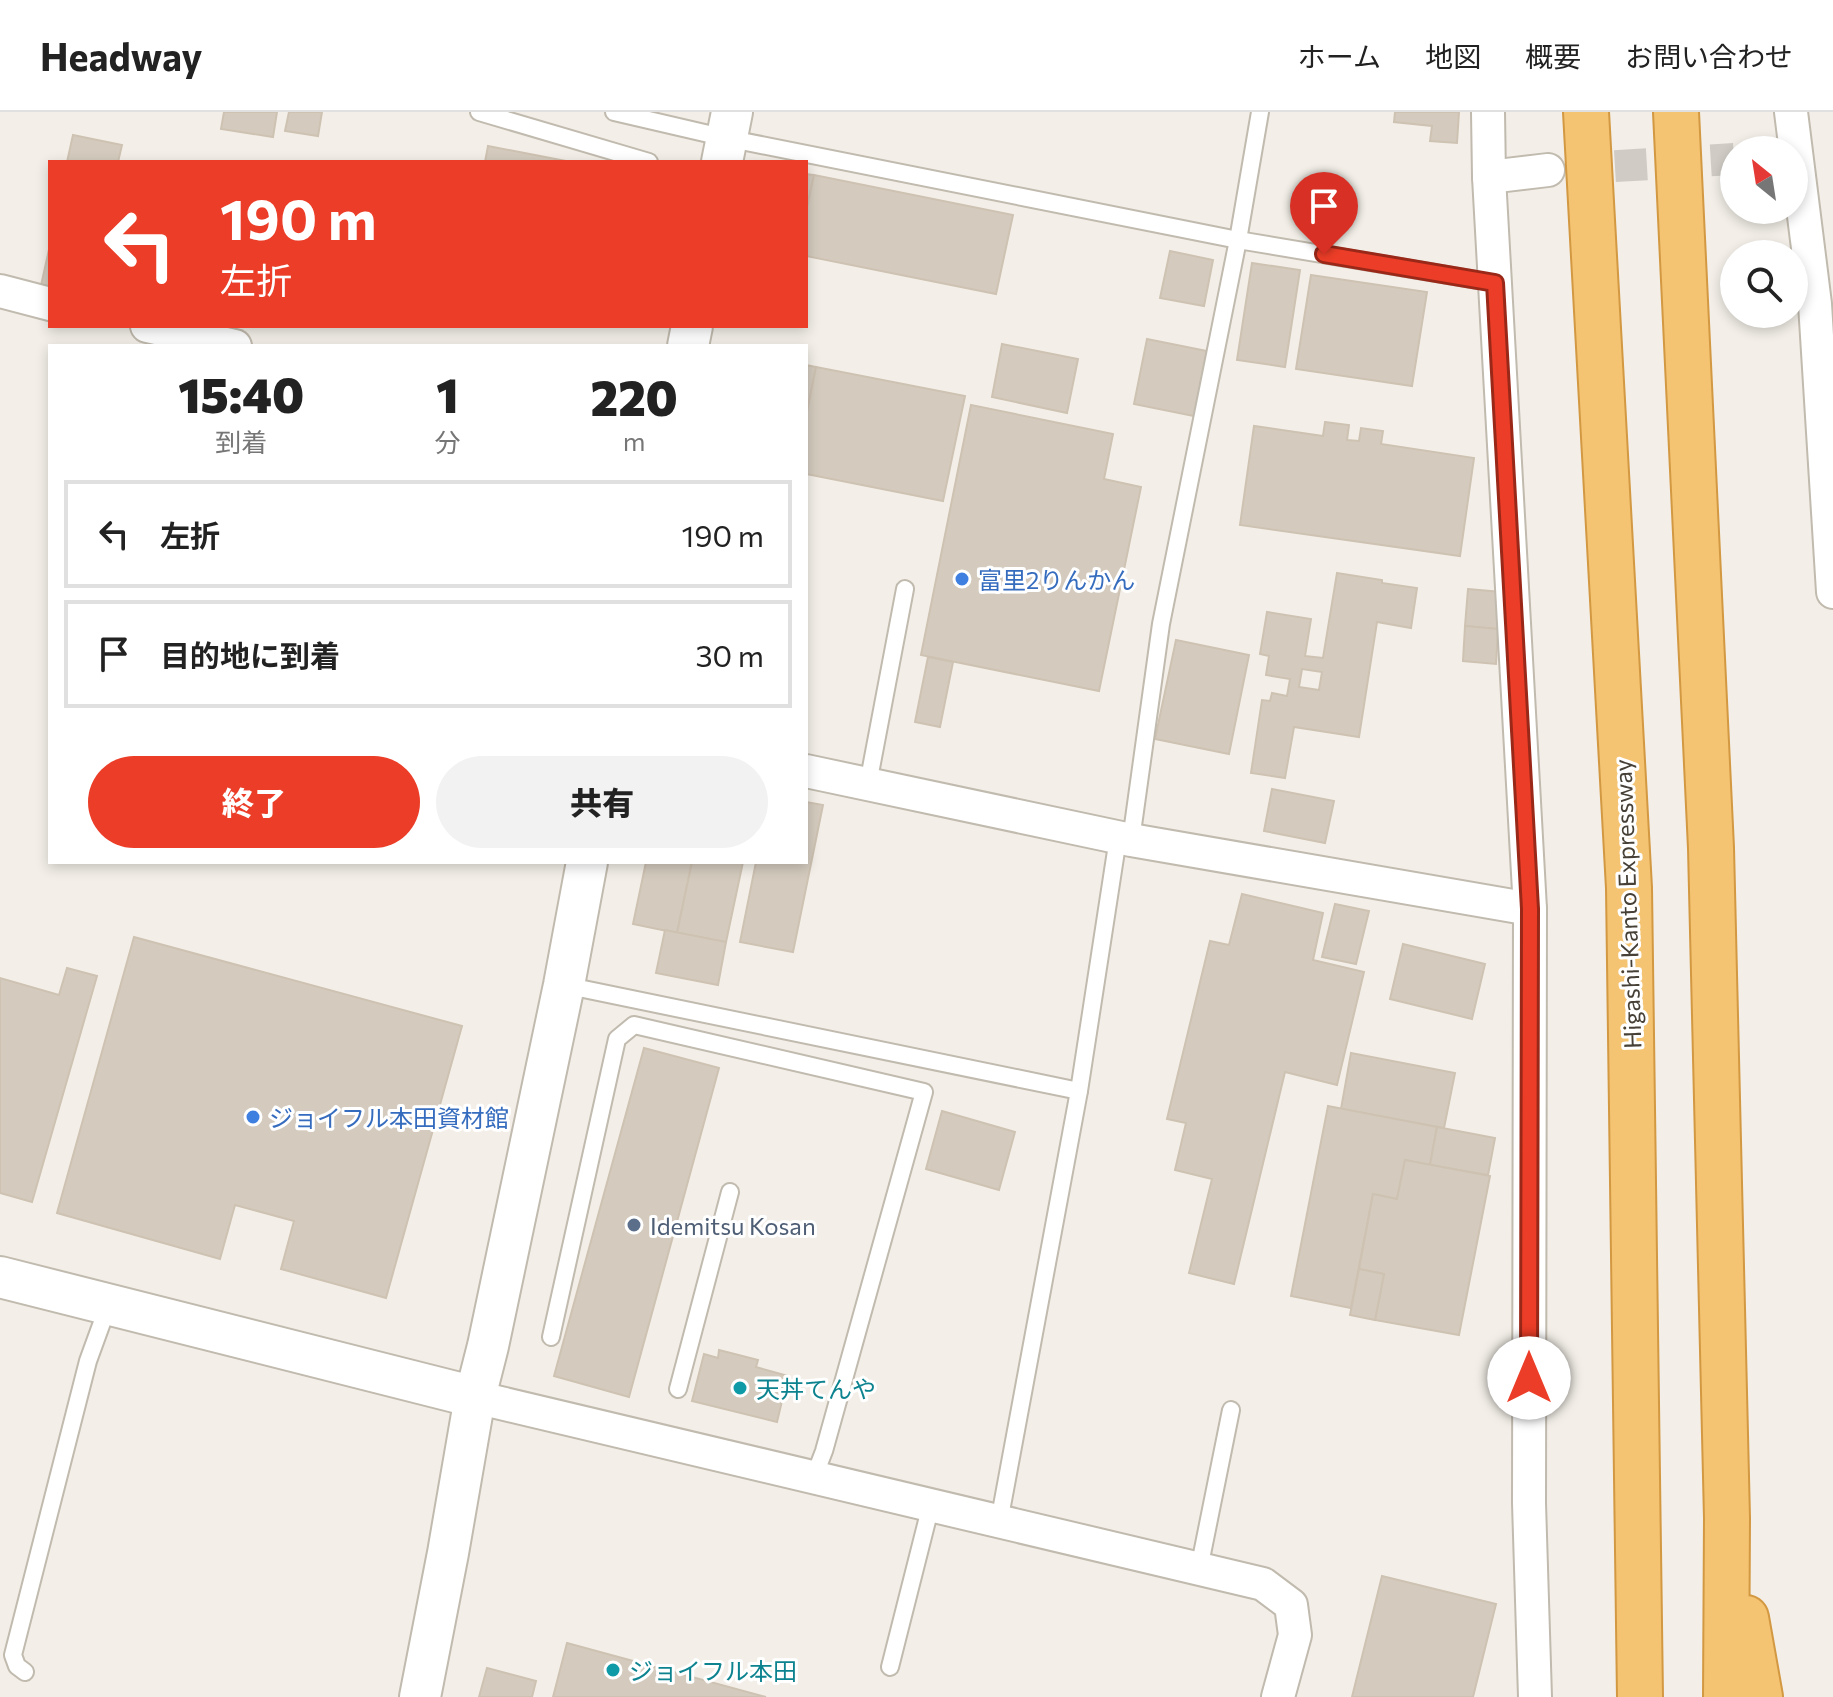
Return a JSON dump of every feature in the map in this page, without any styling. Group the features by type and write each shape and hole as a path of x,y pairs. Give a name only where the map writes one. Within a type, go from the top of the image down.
{"highway":[{"name":"Higashi-Kanto Expressway","path":"1586,112 1629,888 1640,1697"},
{"path":"1676,112 1711,848 1727,1518 1726,1697"},
{"path":"1727,1518 1760,1697"}],"street":[{"path":"1488,112 1489,177 1530,909 1529,1503 1535,1697"},
{"path":"1791,112 1794,136"},
{"path":"1489,177 1548,170"},
{"path":"1808,222 1824,308 1833,592"},
{"path":"0,291 48,303"},
{"path":"156,328 226,344"},
{"path":"808,771 1125,839 1530,909"},
{"path":"420,1697 475,1397 564,985 587,864"},
{"path":"0,1277 475,1397 1263,1584 1291,1605 1295,1635 1278,1697"}],"lane":[{"path":"479,112 642,160"},
{"path":"614,112 1238,240 1495,283"},
{"path":"999,1522 1125,839 1161,624 1238,240 1260,112"},
{"path":"868,784 905,589"},
{"path":"564,985 1079,1091"},
{"path":"551,1337 617,1039 634,1025 924,1092 824,1451 814,1477"},
{"path":"678,1389 730,1192"},
{"path":"25,1672 17,1666 13,1655 88,1361 108,1304"},
{"path":"1199,1569 1231,1410"},
{"path":"890,1667 931,1505"}],"building":[{"path":"224,112 277,112 273,137 221,129"},
{"path":"289,112 322,112 318,136 285,131"},
{"path":"1395,112 1459,112 1457,143 1430,141 1432,126 1394,122"},
{"path":"73,135 122,145 118,160 67,160"},
{"path":"488,146 561,160 485,160"},
{"path":"808,174 814,175 808,203"},
{"path":"814,175 1013,215 996,294 808,256 808,203"},
{"path":"1170,251 1213,260 1204,306 1160,298"},
{"path":"48,254 48,292 40,290"},
{"path":"1252,263 1300,270 1285,367 1237,360"},
{"path":"1311,275 1427,292 1412,386 1296,369"},
{"path":"1147,339 1207,351 1194,416 1134,404"},
{"path":"1002,344 1078,359 1067,413 992,397"},
{"path":"808,365 816,367 808,407"},
{"path":"816,367 965,396 943,501 808,474 808,407"},
{"path":"971,405 1113,434 1104,479 1141,487 1099,691 921,655"},
{"path":"1325,422 1349,425 1347,440 1359,441 1361,428 1383,431 1381,444 1474,458 1460,556 1240,525 1254,426 1323,436"},
{"path":"1337,573 1417,588 1411,628 1377,622 1359,737 1294,727 1285,778 1251,773 1262,700 1270,701 1272,693 1287,696 1290,679 1266,675 1269,656 1260,654 1267,612 1311,619 1305,656 1323,658","holes":["1302,669 1322,672 1319,690 1299,687"]},
{"path":"1468,589 1501,592 1498,629 1465,626"},
{"path":"1465,626 1498,629 1496,664 1463,661"},
{"path":"1176,640 1249,655 1229,754 1155,739"},
{"path":"928,657 953,662 940,727 915,722"},
{"path":"1272,789 1334,801 1325,843 1264,831"},
{"path":"808,802 823,805 793,952 740,942 756,864 808,864"},
{"path":"646,864 692,864 677,933 633,924"},
{"path":"692,864 743,864 726,942 677,933"},
{"path":"1242,894 1323,913 1313,960 1364,972 1337,1085 1285,1072 1234,1284 1189,1273 1212,1179 1175,1170 1186,1123 1167,1119 1210,941 1229,945"},
{"path":"1335,904 1369,911 1356,964 1322,957"},
{"path":"665,930 726,942 718,985 656,973"},
{"path":"134,937 462,1026 386,1298 281,1269 294,1221 235,1205 220,1259 57,1213"},
{"path":"1403,944 1485,964 1472,1019 1390,999"},
{"path":"67,968 97,976 32,1202 0,1193 0,978 59,995"},
{"path":"644,1048 719,1068 629,1397 554,1376"},
{"path":"1351,1053 1455,1073 1444,1128 1341,1109"},
{"path":"1328,1106 1437,1127 1430,1165 1405,1160 1397,1199 1373,1194 1351,1308 1291,1296"},
{"path":"942,1111 1015,1132 999,1190 926,1169"},
{"path":"1437,1127 1495,1138 1488,1175 1430,1165"},
{"path":"1405,1160 1490,1176 1459,1335 1375,1320 1384,1274 1359,1269 1373,1194 1397,1199"},
{"path":"1359,1269 1384,1274 1375,1320 1350,1315"},
{"name":"天丼てんや","path":"719,1350 758,1360 756,1367 788,1376 777,1422 692,1401 704,1354 718,1358"},
{"path":"1382,1576 1496,1604 1473,1697 1352,1697"},
{"name":"ジョイフル本田","path":"567,1643 766,1697 553,1697"},
{"path":"487,1668 536,1681 532,1697 479,1697"}],"tunnel":[{"path":"1567,169 1720,160"}],"place":[{"name":"富里2りんかん","path":"962,579"},
{"name":"ジョイフル本田資材館","path":"253,1117"},
{"name":"Idemitsu Kosan","path":"634,1225"},
{"name":"天丼てんや","path":"740,1388"},
{"name":"ジョイフル本田","path":"613,1670"}],"route":[{"path":"1324,254 1495,283 1530,909 1529,1378"}]}
